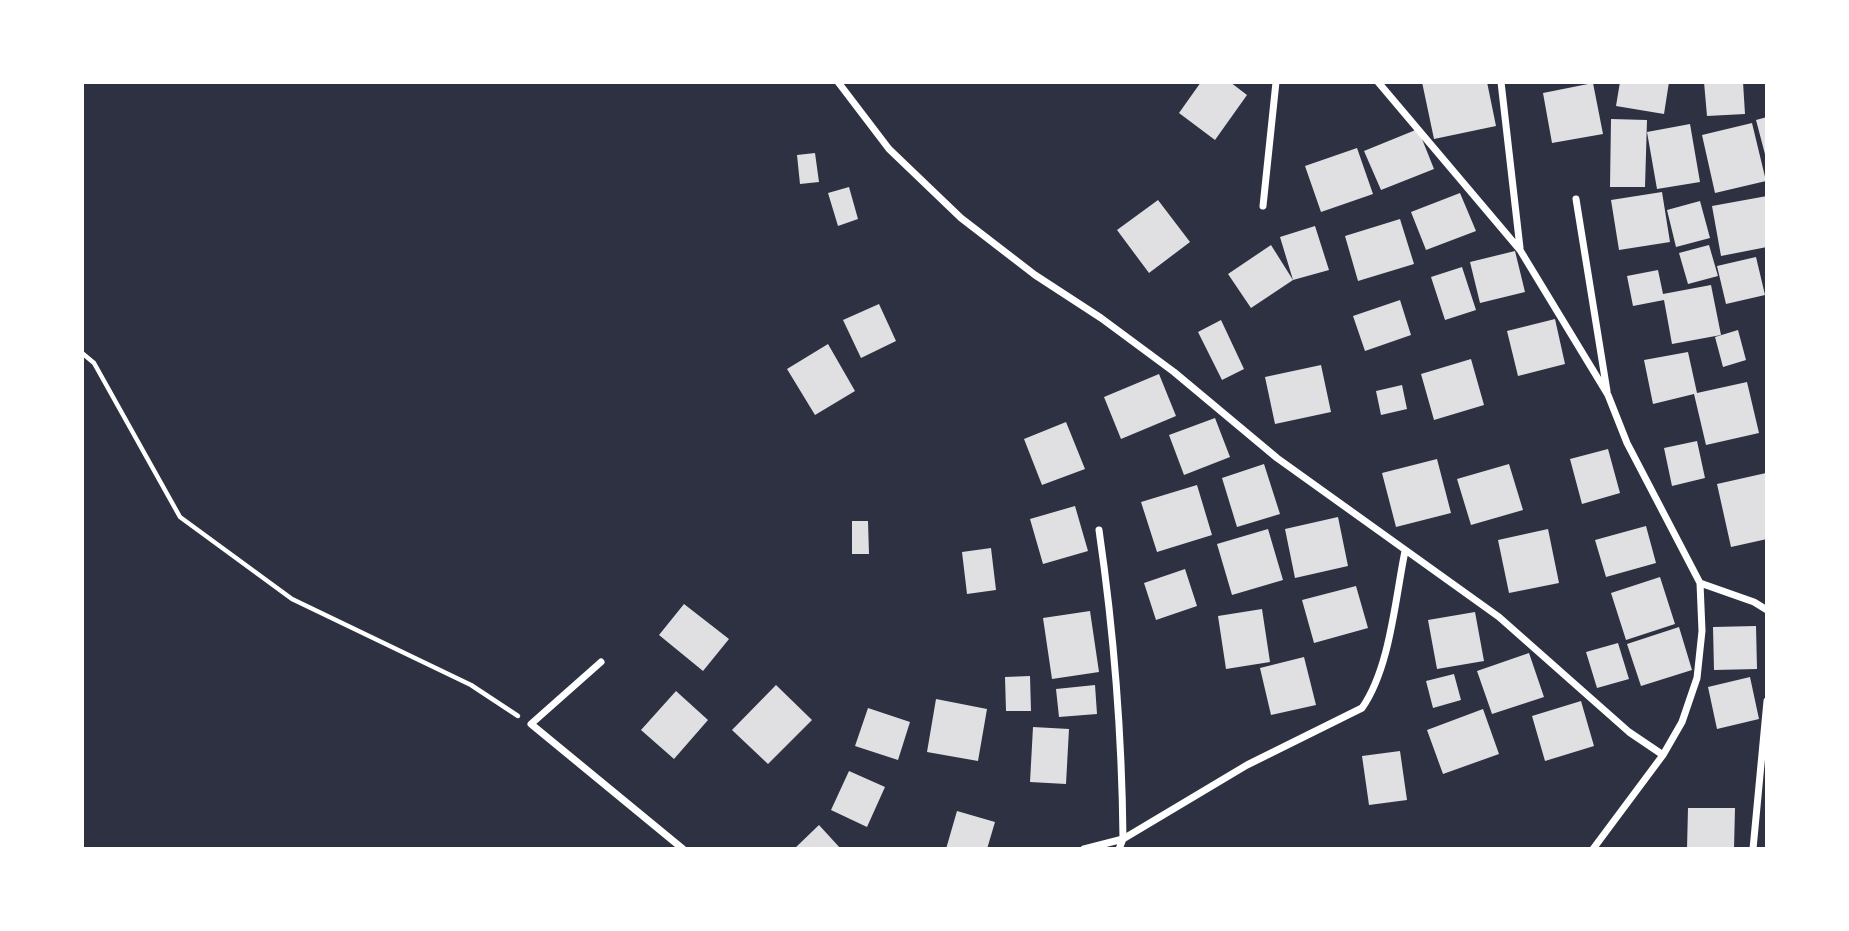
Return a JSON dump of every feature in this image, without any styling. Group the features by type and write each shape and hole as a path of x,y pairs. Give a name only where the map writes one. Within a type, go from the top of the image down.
{"street":[{"path":"838,82 889,149 961,218 1035,275 1101,318 1174,372 1278,458 1499,617 1629,732 1663,755"},
{"path":"1263,206 1276,82"},
{"path":"1378,82 1520,250 1608,395 1627,443 1700,583 1702,631 1697,678 1682,722 1663,755 1593,849"},
{"path":"1501,82 1520,250"},
{"path":"1576,199 1608,395"},
{"path":"1099,530 1113,639 1122,755 1124,839 1119,849"},
{"path":"1084,849 1124,839 1247,765 1362,708 1373,693 1381,671 1405,551"},
{"path":"1700,583 1754,602 1767,610"},
{"path":"601,662 531,724 683,849"},
{"path":"1753,849 1767,701"}],"path":[{"path":"82,353 94,363 180,517 292,599 471,685 531,724"}],"building":[{"path":"1201,82 1230,82 1247,95 1215,140 1179,113"},
{"path":"1422,82 1487,82 1496,126 1434,139"},
{"path":"1620,82 1669,82 1664,114 1616,106"},
{"path":"1704,82 1743,82 1745,114 1707,116"},
{"path":"1593,83 1603,134 1552,143 1543,93"},
{"path":"1767,117 1767,158 1766,158 1756,120"},
{"path":"1611,119 1647,120 1645,187 1610,187"},
{"path":"1752,123 1766,181 1715,193 1702,135"},
{"path":"1690,124 1700,182 1657,189 1647,132"},
{"path":"1418,129 1434,169 1381,190 1364,151"},
{"path":"1357,148 1373,194 1321,212 1305,166"},
{"path":"815,153 819,182 800,184 797,155"},
{"path":"849,187 858,219 838,226 828,193"},
{"path":"1662,192 1670,242 1619,250 1611,200"},
{"path":"1460,193 1476,231 1426,250 1411,212"},
{"path":"1767,196 1767,247 1721,256 1712,206"},
{"path":"1158,200 1190,242 1149,273 1117,230"},
{"path":"1700,201 1710,238 1676,247 1667,210"},
{"path":"1400,219 1414,264 1358,281 1345,236"},
{"path":"1315,226 1329,270 1293,280 1280,237"},
{"path":"1271,245 1293,280 1251,308 1228,274"},
{"path":"1709,245 1718,276 1688,284 1679,253"},
{"path":"1515,251 1525,292 1480,303 1470,262"},
{"path":"1756,257 1765,295 1726,304 1717,266"},
{"path":"1462,267 1476,310 1445,320 1431,277"},
{"path":"1658,270 1663,294 1711,285 1721,335 1672,344 1664,300 1633,306 1627,276"},
{"path":"1400,300 1411,335 1365,351 1353,316"},
{"path":"879,304 896,341 861,358 843,320"},
{"path":"1555,319 1565,364 1518,376 1507,331"},
{"path":"1221,320 1244,369 1222,380 1198,332"},
{"path":"1738,330 1746,360 1723,367 1715,337"},
{"path":"828,344 855,391 815,415 787,369"},
{"path":"1688,352 1697,393 1747,382 1759,433 1706,445 1694,394 1653,404 1644,360"},
{"path":"1471,359 1484,405 1434,420 1421,374"},
{"path":"1321,365 1331,412 1275,424 1265,377"},
{"path":"1159,374 1176,416 1121,439 1104,397"},
{"path":"1402,385 1407,409 1381,415 1376,391"},
{"path":"1215,418 1230,457 1184,475 1169,435"},
{"path":"1066,422 1085,469 1042,485 1024,439"},
{"path":"1697,441 1705,478 1672,486 1664,448"},
{"path":"1608,449 1620,493 1582,504 1570,459"},
{"path":"1437,459 1451,513 1396,527 1382,473"},
{"path":"1264,464 1280,514 1237,527 1222,478"},
{"path":"1509,464 1523,510 1471,525 1457,479"},
{"path":"1766,473 1767,539 1731,547 1717,484"},
{"path":"1197,485 1212,535 1157,552 1141,502"},
{"path":"1075,506 1088,551 1043,564 1030,519"},
{"path":"1338,517 1348,566 1295,578 1285,529"},
{"path":"852,521 868,521 869,554 852,554"},
{"path":"1646,526 1656,563 1606,577 1595,540"},
{"path":"1268,529 1283,580 1232,595 1217,544"},
{"path":"1548,529 1559,583 1509,593 1498,540"},
{"path":"991,548 996,590 967,594 962,552"},
{"path":"1185,569 1197,606 1156,620 1144,583"},
{"path":"1660,577 1675,624 1626,640 1611,593"},
{"path":"1356,586 1368,628 1314,643 1302,600"},
{"path":"684,604 729,639 703,671 659,635"},
{"path":"1262,609 1270,662 1226,669 1218,616"},
{"path":"1090,611 1099,672 1052,679 1043,618"},
{"path":"1475,612 1484,661 1437,669 1428,620"},
{"path":"1756,626 1757,669 1714,670 1713,627"},
{"path":"1679,627 1692,670 1641,686 1627,644"},
{"path":"1618,643 1629,679 1597,688 1586,652"},
{"path":"1529,653 1544,697 1492,714 1477,671"},
{"path":"1304,657 1316,705 1271,715 1260,668"},
{"path":"1454,674 1461,700 1433,708 1426,681"},
{"path":"1030,676 1031,711 1006,711 1005,677"},
{"path":"1750,677 1759,719 1717,729 1708,687"},
{"path":"776,685 812,720 768,764 732,730"},
{"path":"1095,685 1097,714 1059,717 1056,689"},
{"path":"676,691 708,720 674,759 641,730"},
{"path":"936,699 987,709 978,761 927,752"},
{"path":"1581,701 1594,746 1545,761 1532,716"},
{"path":"868,708 910,722 898,760 855,746"},
{"path":"1483,709 1499,754 1443,774 1427,730"},
{"path":"1033,727 1069,729 1066,784 1030,782"},
{"path":"1400,751 1407,800 1369,805 1362,756"},
{"path":"849,771 885,787 867,827 831,810"},
{"path":"1688,808 1735,808 1734,849 1687,849"},
{"path":"957,811 995,822 987,849 946,849"},
{"path":"819,825 841,849 794,849"}]}
